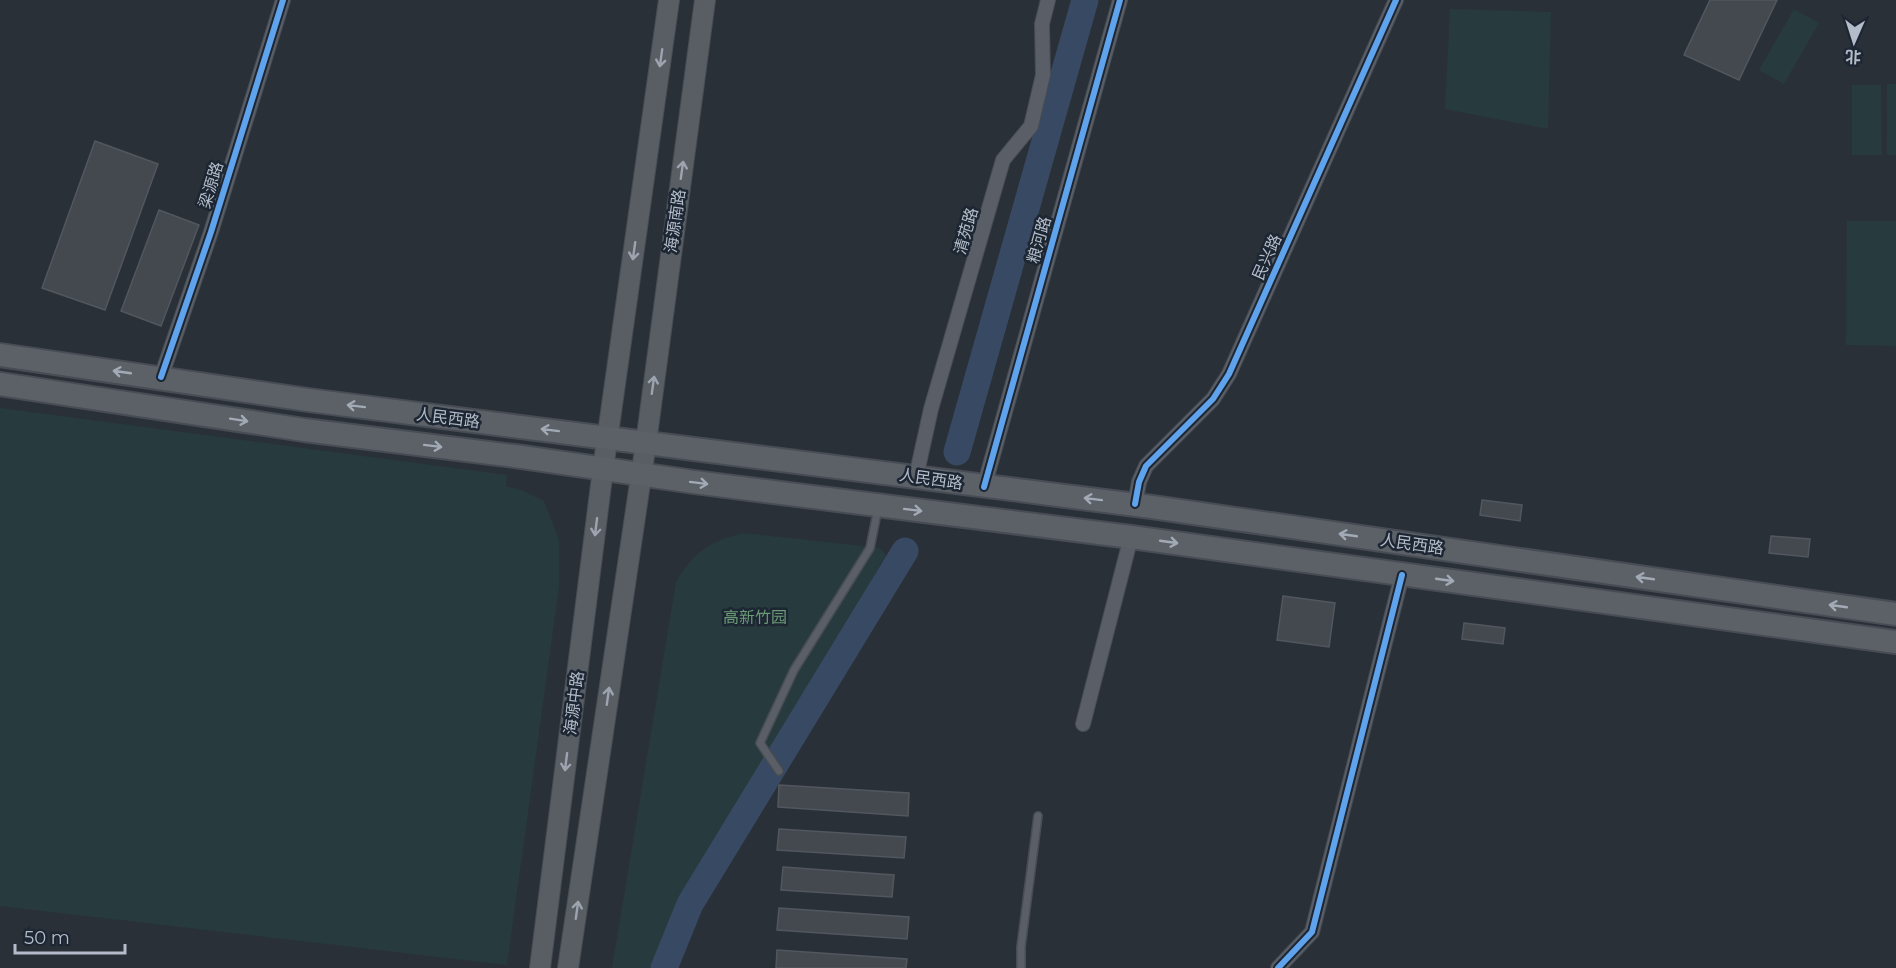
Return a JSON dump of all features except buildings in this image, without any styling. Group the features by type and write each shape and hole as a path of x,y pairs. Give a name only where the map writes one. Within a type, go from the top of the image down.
{"main road":[{"path":"608,437 669,0"},
{"name":"海源南路","path":"646,442 705,0"},
{"name":"人民西路","path":"0,355 309,400 984,487 1135,504 1896,614"},
{"name":"人民西路","path":"0,384 304,430 1131,537 1896,642"},
{"name":"海源中路","path":"540,968 608,437"},
{"name":"海源中路","path":"568,968 646,442"}],"street":[{"name":"梁源路","path":"162,378 211,232 283,0"},
{"name":"清苑路","path":"916,477 931,409 1003,160 1031,126 1043,75 1041,24 1048,0"},
{"name":"粮河路","path":"984,487 1120,0"},
{"name":"民兴路","path":"1135,504 1139,482 1146,466 1213,399 1229,374 1396,0"},
{"path":"1083,724 1131,537"},
{"path":"1278,968 1312,932 1402,575"}],"lane":[{"path":"779,771 760,743 794,670 870,548 878,505"},
{"path":"1021,968 1021,947 1038,816"}],"green space":[{"path":"1450,9 1551,12 1548,129 1445,109"},
{"path":"1794,9 1819,23 1784,84 1759,70"},
{"path":"1887,84 1896,84 1896,155 1887,155"},
{"path":"1852,85 1881,85 1882,155 1852,155"},
{"path":"1847,221 1896,221 1896,346 1846,345"},
{"path":"0,408 507,475 506,486 544,501 559,540 559,587 507,965 0,906"},
{"name":"高新竹园","path":"744,533 880,548 886,555 682,911 659,968 612,968 676,582 689,562 704,549"}],"waterway":[{"path":"957,452 1085,0"},
{"path":"664,968 690,904 905,551"}],"cycle path":[{"path":"161,377 211,232 283,0"},
{"path":"984,487 1120,0"},
{"path":"1135,504 1139,482 1146,466 1213,399 1229,374 1396,0"},
{"path":"1278,968 1312,932 1402,575"}]}
